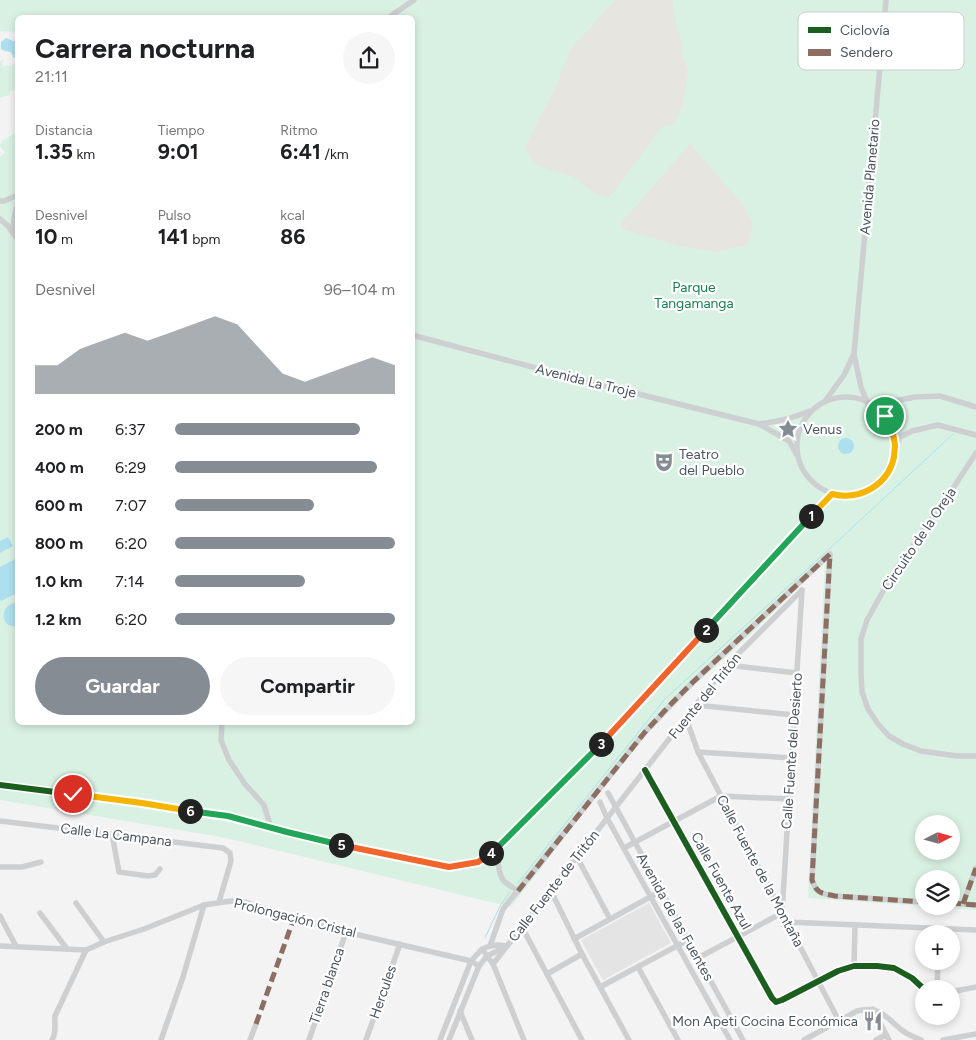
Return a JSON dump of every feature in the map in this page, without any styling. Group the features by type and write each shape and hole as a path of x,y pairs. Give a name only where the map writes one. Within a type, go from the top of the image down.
{"street":[{"path":"392,15 414,0"},
{"name":"Avenida Planetario","path":"870,403 861,387 854,354 880,70"},
{"path":"0,201 15,196"},
{"path":"0,219 8,226 15,237"},
{"name":"Avenida La Troje","path":"415,336 576,379 759,424 789,441 797,455"},
{"name":"Avenida Planetario","path":"825,401 844,375 854,354"},
{"path":"870,403 940,396 976,407"},
{"path":"896,447 893,431 885,416 870,403 858,398 841,397 825,401 812,411 802,424 797,439 797,455 803,470 812,483 826,492 842,496 858,495 872,489 884,478 892,464 900,437 912,430 938,426 976,435"},
{"name":"Avenida La Troje","path":"759,424 778,422 812,411"},
{"path":"884,427 891,427"},
{"name":"Circuito de la Oreja","path":"976,453 937,513 896,568 867,620 861,639 862,692 868,709 889,736 922,751 957,756 976,756"},
{"path":"0,785 228,816 364,850 449,867 478,862 498,847 594,751 832,494"},
{"path":"490,946 503,909 645,732 693,682 830,554 812,880 815,888 820,893 835,896 915,901"},
{"name":"Fuente del Tritón","path":"616,808 728,665 802,590"},
{"name":"Calle Fuente del Desierto","path":"782,913 802,590"},
{"path":"728,665 797,672"},
{"path":"696,705 794,715"},
{"name":"Calle Fuente de la Montaña","path":"686,718 698,752 839,1021"},
{"path":"222,725 221,740 229,760 245,784 264,804 271,828"},
{"path":"698,752 792,758"},
{"name":"Calle Fuente Azul","path":"645,770 772,998 776,1002 782,1000 818,981"},
{"name":"Avenida de las Fuentes","path":"608,793 742,1040"},
{"path":"624,848 721,796 789,799"},
{"name":"Avenida de las Fuentes","path":"600,802 607,818 730,1040"},
{"name":"Calle Fuente de Tritón","path":"493,964 616,808"},
{"name":"Calle La Campana","path":"0,821 222,848 230,853 231,862 219,902"},
{"path":"112,834 120,872 148,876 155,875 160,869"},
{"path":"498,847 500,875 503,881 518,891"},
{"path":"577,857 610,919"},
{"path":"0,867 22,867 41,862"},
{"path":"963,904 976,868"},
{"path":"551,891 574,939 629,1040"},
{"path":"574,939 661,891"},
{"name":"Prolongación Cristal","path":"86,950 204,905 231,900 242,901 346,932 471,961 479,966"},
{"path":"76,903 104,942"},
{"path":"960,904 976,905"},
{"path":"161,1040 183,977 204,905"},
{"path":"40,913 67,949"},
{"path":"698,958 782,913"},
{"path":"0,916 16,946"},
{"path":"787,922 915,929"},
{"path":"854,966 855,925"},
{"path":"522,927 582,1040"},
{"path":"960,930 976,930"},
{"name":"Tierra blanca","path":"309,1040 346,932"},
{"path":"600,987 688,940"},
{"name":"Hercules","path":"366,1040 400,944"},
{"path":"440,1040 471,961 482,949 497,945 507,946"},
{"path":"0,946 86,950 55,1016 54,1024 56,1030 52,1040"},
{"path":"449,1040 479,966 487,956 507,946"},
{"path":"482,949 493,964 524,1040"},
{"path":"547,974 582,954"},
{"path":"818,981 838,971 854,966 894,968 915,981"},
{"path":"638,967 678,1040"},
{"path":"960,990 976,987"},
{"path":"873,1009 887,1037 876,1040"},
{"path":"807,1039 857,1011 873,1009 885,1014 904,1032 921,1040"},
{"path":"460,1011 472,1040"},
{"path":"250,1040 256,1024"},
{"path":"943,1040 976,1034"}],"shaded area":[{"path":"649,903 671,943 603,980 581,940"}],"green space":[{"name":"Parque Tangamanga","path":"0,0 976,0 976,910 960,909 960,870 915,870 915,905 808,898 825,561 750,635 667,710 621,764 511,907 226,838 0,800 0,157 5,153 0,146 2,141 15,133 15,725 415,725 415,15 15,15 15,32 0,31"},
{"path":"3,60 3,67 15,63 15,90 11,91 9,95 0,98 0,62"}],"sand":[{"path":"615,0 673,0 673,9 682,44 682,57 688,69 682,106 674,124 662,127 609,198 595,194 574,177 542,167 533,162 525,147 557,84 570,50"},
{"path":"690,144 744,206 753,226 748,245 716,252 683,247 623,229 620,224"}],"water":[{"path":"6,38 15,41 15,58 11,52 1,49 1,42"},
{"path":"843,438 849,438 854,443 852,452 843,454 838,449 838,443"},
{"path":"8,537 13,546 0,553 0,541"},
{"path":"15,559 15,594 1,601 0,599 0,567"},
{"path":"15,603 15,626 7,624 5,621 4,613 9,606"}],"waterway":[{"path":"517,884 665,699 953,434"},
{"path":"485,938 500,906 510,892"}],"marked path":[{"path":"884,427 891,427"},
{"path":"518,891 645,732 669,706 830,554 812,880 820,892 835,896 915,901"},
{"path":"963,904 976,868"},
{"path":"960,904 976,905"},
{"path":"256,1024 294,918"}],"cycle path":[{"path":"0,785 142,803 228,817 364,850 449,867 478,862 498,847 594,751 832,494"},
{"path":"645,770 772,998 776,1002 838,971 854,966 894,968 915,981"}],"place":[{"name":"Venus","path":"788,429"},
{"name":"Teatro del Pueblo","path":"664,462"},
{"name":"Mon Apeti Cocina Económica","path":"873,1021"}],"route":[{"path":"73,794 228,816 364,850 449,867 478,862 498,847 594,751 832,494 842,496 858,495 872,489 884,478 892,464 896,447 893,431 885,416"}]}
